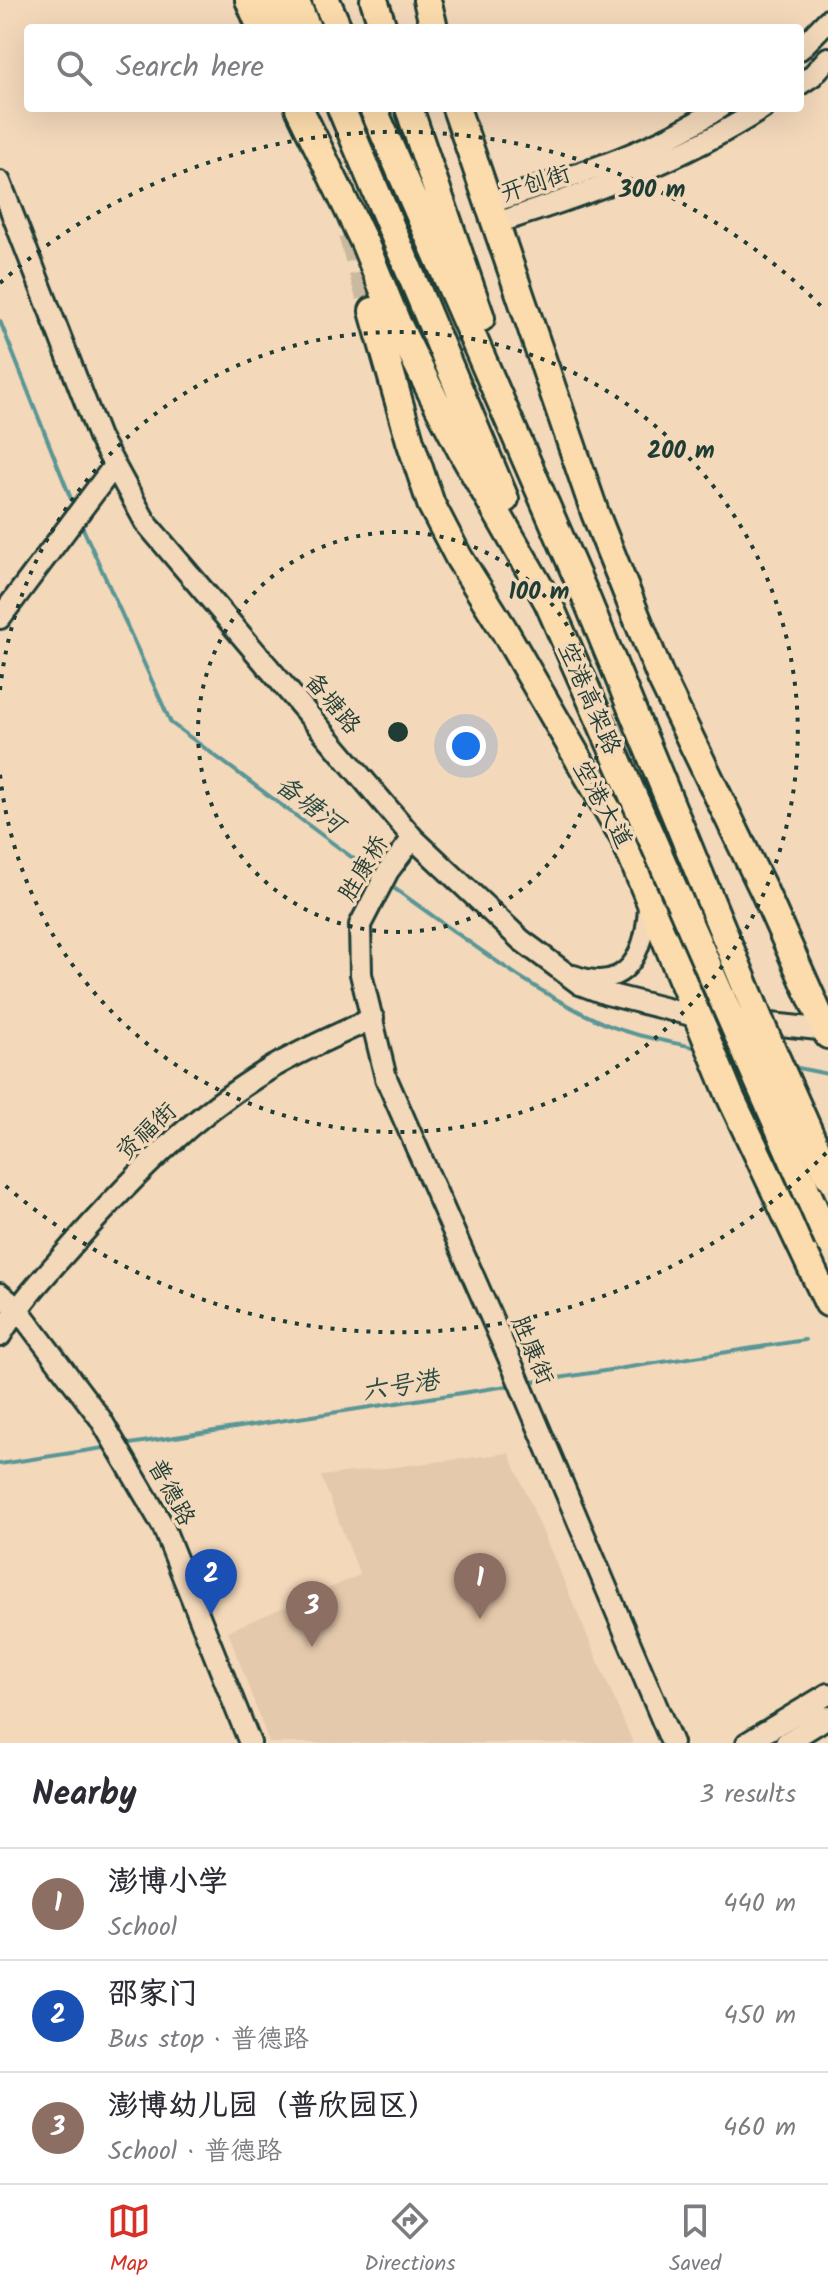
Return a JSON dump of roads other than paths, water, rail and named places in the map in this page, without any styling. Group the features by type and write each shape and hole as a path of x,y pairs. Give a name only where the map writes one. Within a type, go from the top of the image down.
{"main road":[{"path":"249,0 261,24"},
{"path":"255,0 262,24"},
{"path":"273,0 282,24"},
{"path":"295,0 305,24"},
{"path":"326,0 336,24"},
{"path":"374,0 382,24"},
{"path":"427,0 433,24"},
{"path":"301,112 440,410 548,602"},
{"name":"空港高架路","path":"343,112 548,602 828,1240"},
{"name":"空港高架路","path":"375,112 585,595 764,1031 828,1175"},
{"path":"410,112 508,395 585,595"},
{"path":"457,112 595,513 656,664 828,1032"},
{"name":"空港大道","path":"373,311 431,504 459,558 624,838 730,1096 828,1303"}],"street":[{"path":"804,45 828,20"},
{"path":"804,81 828,58"},
{"name":"开创街","path":"492,213 699,122 713,112"},
{"name":"开创街","path":"492,213 602,187 669,159 757,112"},
{"name":"备塘路","path":"0,182 99,437 146,523 413,838 521,940 580,984 699,1025 828,1032"},
{"path":"0,618 114,466"},
{"name":"胜康桥","path":"361,974 360,925 388,871 413,838"},
{"path":"558,969 580,977 604,979 624,972 636,960 643,944 647,896"},
{"name":"胜康街","path":"361,974 386,1078 510,1360 672,1743"},
{"name":"资福街","path":"0,1336 17,1308 141,1169 194,1121 269,1069 373,1018"},
{"name":"普德路","path":"0,1294 17,1308 100,1418 141,1486 163,1526 250,1743"},
{"path":"747,1743 828,1694"},
{"path":"786,1743 828,1717"}],"waterway":[{"name":"备塘河","path":"0,321 75,509"},
{"name":"备塘河","path":"81,524 171,723 377,876"},
{"name":"备塘河","path":"388,884 492,958 574,1009 626,1031 698,1048"},
{"name":"备塘河","path":"793,1067 828,1074"},
{"name":"六号港","path":"526,1383 805,1340"},
{"name":"六号港","path":"123,1445 514,1385"},
{"name":"六号港","path":"0,1464 110,1447"}],"tunnel":[{"path":"351,234 373,311"}],"place":[{"name":"邵家门","path":"211,1615"},
{"name":"澎博小学","path":"480,1619"},
{"name":"澎博幼儿园（普欣园区）","path":"312,1647"}]}
